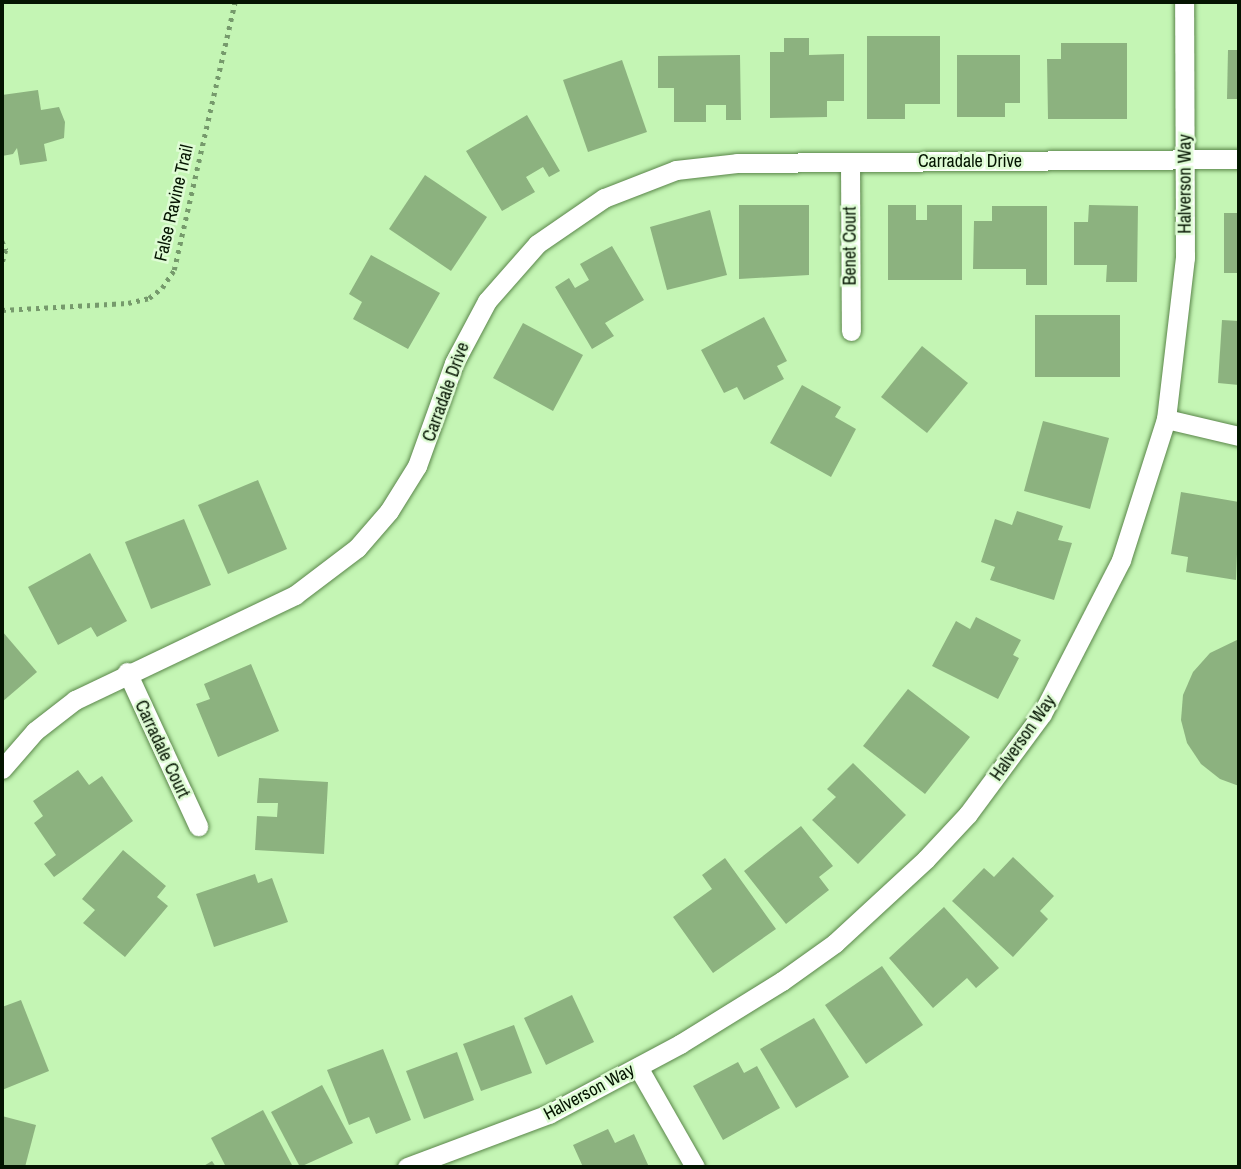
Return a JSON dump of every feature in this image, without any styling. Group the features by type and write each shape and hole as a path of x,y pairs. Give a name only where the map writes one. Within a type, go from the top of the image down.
{"street":[{"name":"Halverson Way","path":"407,1167 510,1132 638,1067 762,994 835,943 926,859 968,814 1042,714 1097,614 1134,524 1166,419 1184,289 1184,5"},
{"name":"Carradale Drive","path":"2,769 54,715 127,672 295,595 357,548 389,511 417,466 454,363 481,311 518,264 560,226 628,187 676,170 737,163 1239,159"},
{"name":"Benet Court","path":"850,162 851,331"},
{"path":"1166,419 1239,436"},
{"name":"Carradale Court","path":"127,672 198,826"},
{"path":"638,1067 695,1167"}],"path":[{"name":"False Ravine Trail","path":"2,310 128,303 149,299 162,288 174,270 235,2"},
{"path":"2,242 6,250 2,264"}],"building":[{"path":"867,36 940,36 940,104 905,104 905,119 867,119"},
{"path":"784,38 809,38 809,55 844,54 844,101 827,101 827,117 770,118 770,52 784,52"},
{"path":"1061,43 1127,43 1127,119 1048,119 1047,59 1061,59"},
{"path":"1228,50 1239,50 1239,99 1227,99"},
{"path":"740,55 741,120 726,120 726,105 706,105 706,122 674,122 674,88 658,88 658,56"},
{"path":"957,55 1020,55 1020,103 1005,103 1005,117 957,117"},
{"path":"622,60 647,132 588,152 563,80"},
{"path":"38,90 41,110 59,107 65,122 64,138 44,144 47,161 20,165 17,148 13,154 2,156 2,95"},
{"path":"527,115 560,171 549,177 543,167 526,177 535,192 502,211 466,151"},
{"path":"425,175 487,217 451,271 389,229"},
{"path":"739,205 809,205 809,275 739,279"},
{"path":"888,205 916,205 916,220 927,220 927,205 962,205 962,280 888,280"},
{"path":"1089,205 1138,206 1137,282 1106,282 1107,265 1074,265 1074,222 1088,222"},
{"path":"992,206 1047,206 1047,285 1026,285 1026,269 973,269 974,221 992,221"},
{"path":"710,210 727,275 667,290 650,227"},
{"path":"1224,213 1239,213 1239,273 1224,273"},
{"path":"612,246 644,300 605,323 614,336 592,349 555,287 569,278 575,288 589,280 580,264"},
{"path":"371,255 440,293 408,349 353,319 362,302 349,294"},
{"path":"1035,315 1120,315 1120,377 1035,377"},
{"path":"764,317 787,361 777,366 784,379 744,400 737,387 724,393 701,350"},
{"path":"1222,320 1239,321 1239,385 1218,383"},
{"path":"523,323 583,355 553,411 493,378"},
{"path":"922,346 968,383 927,433 881,397"},
{"path":"802,385 841,407 835,417 856,429 831,477 770,443"},
{"path":"1043,421 1109,438 1090,509 1024,491"},
{"path":"258,480 287,549 228,574 198,505"},
{"path":"1181,492 1239,502 1236,580 1186,572 1188,557 1171,554"},
{"path":"1017,511 1063,526 1058,540 1072,543 1054,600 990,580 995,567 981,562 995,519 1012,525"},
{"path":"184,519 211,585 151,609 125,542"},
{"path":"90,553 127,621 97,637 91,627 58,645 28,587"},
{"path":"976,617 1021,640 1013,655 1019,658 998,699 932,666 956,621 970,629"},
{"path":"2,631 37,672 2,702"},
{"path":"1239,639 1239,786 1220,779 1201,764 1187,743 1181,720 1183,695 1193,672 1210,653"},
{"path":"251,664 279,731 218,757 196,704 210,699 204,684"},
{"path":"908,689 970,737 925,794 863,746"},
{"path":"853,763 906,815 858,864 812,820 836,797 827,789"},
{"path":"78,770 89,785 102,776 133,821 54,877 44,864 56,855 34,823 43,816 33,801"},
{"path":"259,778 328,782 324,854 255,850 257,816 277,817 278,803 257,803"},
{"path":"801,826 833,866 819,877 829,890 786,924 744,871"},
{"path":"123,850 166,886 157,897 168,906 125,957 83,923 95,910 82,899"},
{"path":"1013,857 1054,896 1040,911 1048,919 1013,957 952,901 984,868 994,877"},
{"path":"725,858 776,929 713,973 673,917 712,889 702,875"},
{"path":"255,874 258,883 272,878 288,922 214,947 196,894"},
{"path":"944,907 999,968 976,988 967,978 933,1008 889,958"},
{"path":"882,966 923,1025 866,1064 825,1005"},
{"path":"572,995 594,1042 546,1065 524,1018"},
{"path":"21,1000 49,1071 2,1090 2,1007"},
{"path":"814,1018 849,1077 796,1108 760,1049"},
{"path":"514,1025 532,1073 481,1091 463,1044"},
{"path":"383,1049 411,1120 376,1134 369,1117 349,1125 327,1070"},
{"path":"457,1052 474,1100 424,1119 406,1071"},
{"path":"738,1062 744,1073 757,1066 780,1108 723,1140 693,1086"},
{"path":"322,1085 353,1143 300,1167 271,1112"},
{"path":"263,1110 293,1167 226,1167 211,1138"},
{"path":"2,1116 36,1125 25,1167 2,1167"},
{"path":"608,1129 615,1143 634,1134 649,1167 583,1167 573,1145"},
{"path":"212,1161 216,1167 202,1167"}]}
